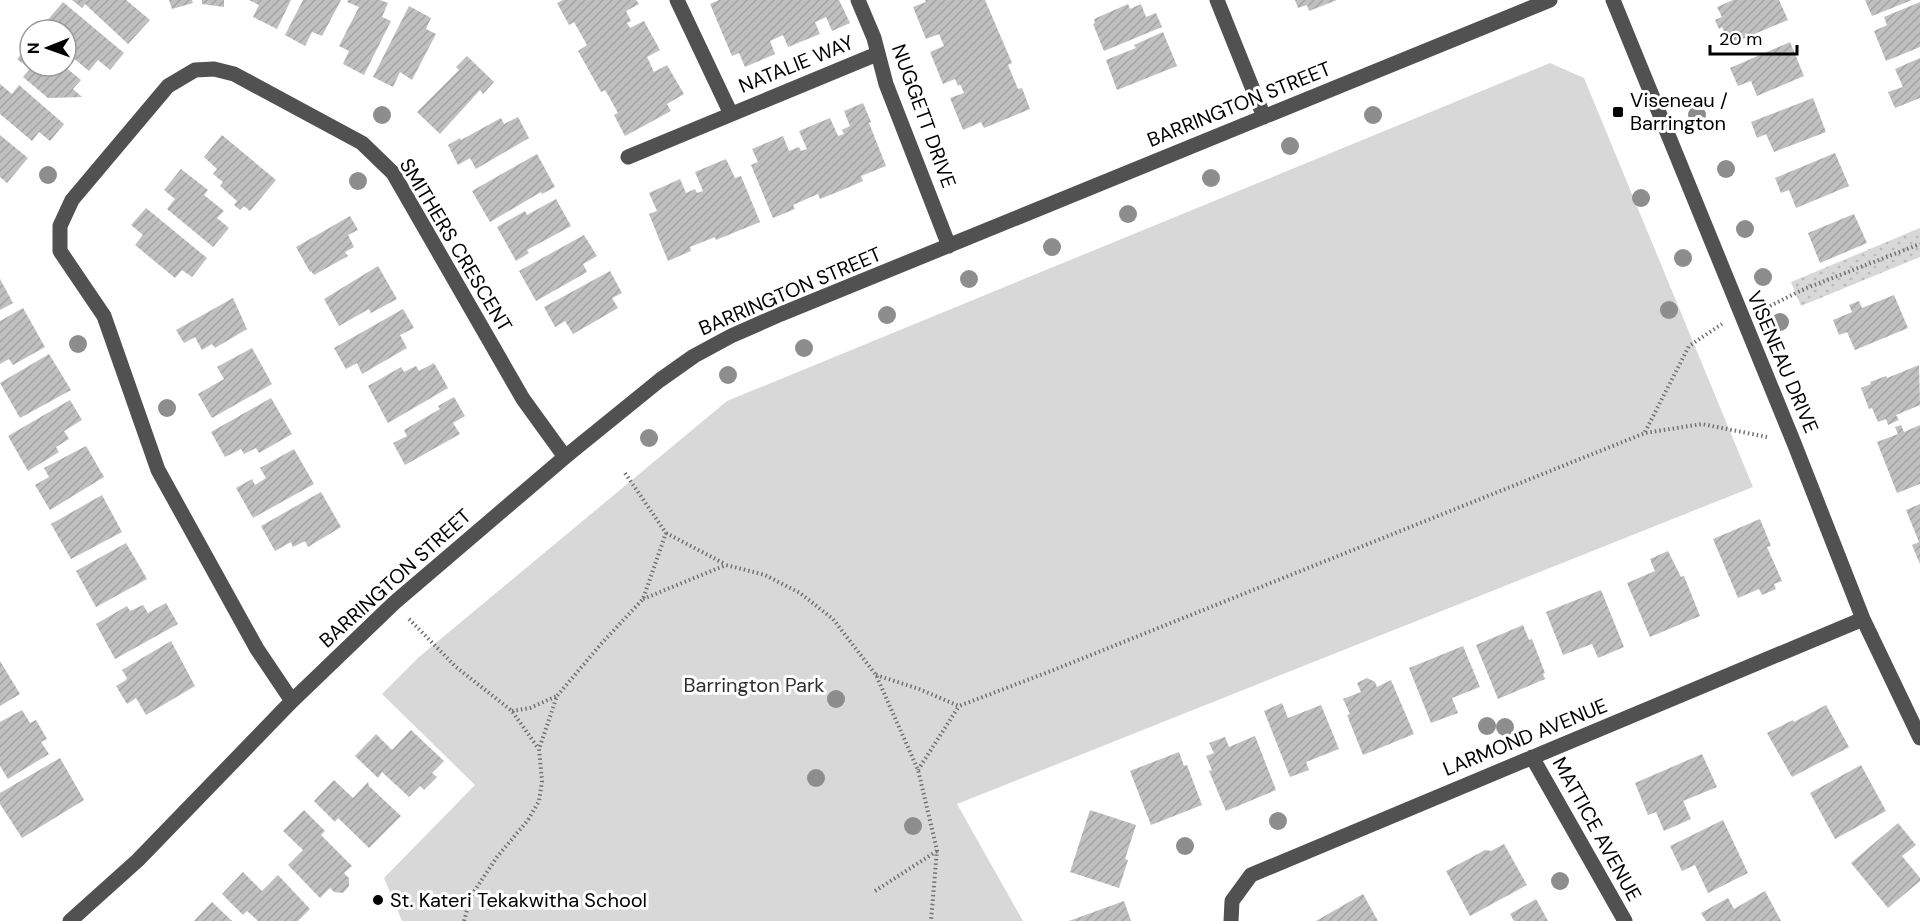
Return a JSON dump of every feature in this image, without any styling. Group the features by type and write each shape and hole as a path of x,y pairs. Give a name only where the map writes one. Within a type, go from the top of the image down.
{"street":[{"name":"NATALIE WAY","path":"677,0 731,114"},
{"name":"NUGGETT DRIVE","path":"858,0 873,38 886,84 949,246"},
{"path":"1217,0 1264,117"},
{"name":"BARRINGTON STREET","path":"70,921 138,860 292,701 394,603 565,457 660,380 694,356 731,336 1550,0"},
{"name":"VISENEAU DRIVE","path":"1613,0 1794,442 1863,620 1920,738"},
{"name":"NATALIE WAY","path":"628,157 877,54"},
{"name":"SMITHERS CRESCENT","path":"292,701 257,649 158,470 104,316 60,251 60,226 72,200 168,86 195,70 214,69 234,74 362,143 393,173 523,399 565,457"},
{"name":"LARMOND AVENUE","path":"1231,921 1232,901 1251,874 1863,620"},
{"name":"MATTICE AVENUE","path":"1532,757 1625,921"}],"path":[{"path":"1645,433 1689,346 1741,316 1781,302 1804,289 1920,244"},
{"path":"918,770 959,706 1645,433 1702,424 1794,442"},
{"path":"625,473 666,533 726,565 765,575 800,593 833,619 862,653 876,675 918,770 938,850 932,921"},
{"path":"464,921 471,896 497,857 528,820 538,801 542,781 539,749 557,696 643,599 666,533"},
{"path":"643,599 726,565"},
{"path":"394,603 456,667 512,711 539,749"},
{"path":"876,675 919,689 959,706"},
{"path":"512,711 530,708 557,696"},
{"path":"875,891 938,850"}],"green space":[{"name":"Barrington Park","path":"1550,63 1584,78 1753,487 957,804 1023,921 402,921 384,878 475,785 382,694 419,657 727,401"},
{"path":"1920,228 1920,257 1801,306 1791,282"}],"building":[{"path":"72,0 126,0 150,20 128,44 85,4 82,8"},
{"path":"169,0 192,0 193,3 172,9"},
{"path":"202,0 224,0 224,7 202,4"},
{"path":"249,0 291,0 277,29 253,17 259,5"},
{"path":"303,0 341,0 322,36 312,32 305,46 285,35"},
{"path":"348,0 380,0 388,3 382,17 391,21 364,75 343,64 349,51 339,46 359,7 347,2"},
{"path":"563,0 636,0 639,4 626,11 631,21 627,23 630,28 644,21 660,50 647,57 654,72 667,65 684,94 667,104 671,111 625,136 614,115 618,113 605,90 601,92 578,51 587,45 574,22 569,25 557,3"},
{"path":"719,0 839,0 850,23 832,31 826,17 815,22 820,34 788,47 783,35 770,41 775,54 745,67 739,53 732,56 710,4"},
{"path":"925,0 985,0 1012,63 1008,65 1018,89 1022,88 1030,109 984,128 981,122 963,130 950,98 964,93 955,79 943,84 930,52 944,46 939,34 926,39 913,7 926,2"},
{"path":"1295,0 1337,0 1309,11 1307,5 1298,8"},
{"path":"1733,0 1779,0 1788,20 1729,43 1722,27 1719,29 1715,20 1722,17 1717,7"},
{"path":"1865,0 1912,0 1872,16"},
{"path":"63,2 124,53 110,70 98,60 89,71 78,62 78,18 49,18"},
{"path":"1920,2 1920,47 1886,61 1874,31 1887,25 1884,17"},
{"path":"1128,4 1130,9 1141,4 1146,17 1156,13 1162,27 1104,51 1093,24 1094,19"},
{"path":"409,6 431,18 426,29 436,34 412,80 400,72 393,87 373,77"},
{"path":"1163,32 1177,66 1117,90 1106,60 1136,48 1134,45"},
{"path":"1790,42 1804,76 1757,96 1751,81 1738,86 1730,68"},
{"path":"467,56 494,82 483,94 480,90 440,134 417,112 459,70 456,67"},
{"path":"1920,58 1920,98 1895,108 1888,92 1903,87 1895,69"},
{"path":"24,78 78,78 81,80 73,89 82,97 48,98"},
{"path":"0,84 12,94 19,85 64,124 50,141 39,132 32,141 0,114"},
{"path":"1813,98 1826,132 1774,152 1766,134 1757,138 1751,122"},
{"path":"863,103 886,166 861,176 863,181 820,199 818,194 793,205 795,209 773,218 751,165 758,162 752,149 783,136 789,151 799,147 801,151 807,149 799,131 830,118 838,136 844,134 842,130 850,126 844,111"},
{"path":"518,117 529,138 476,169 470,158 458,165 448,145 501,118 504,124"},
{"path":"0,135 28,158 7,183 0,177"},
{"path":"222,135 276,180 250,211 244,206 240,210 234,205 237,201 220,186 223,182 213,174 217,169 204,157"},
{"path":"1835,153 1849,186 1796,208 1789,190 1781,193 1775,178"},
{"path":"537,154 555,187 542,194 541,192 490,222 472,191"},
{"path":"726,159 735,178 741,176 760,222 716,240 715,237 690,247 691,251 668,261 649,214 657,211 649,193 680,179 686,193 695,189 697,193 703,191 695,172"},
{"path":"181,169 208,190 204,195 224,211 217,218 229,228 213,247 167,209 175,199 164,190"},
{"path":"556,199 571,226 527,250 529,253 516,261 497,227 525,211 527,215"},
{"path":"146,208 207,258 192,277 182,270 175,278 135,245 143,235 131,225"},
{"path":"1854,214 1867,243 1820,263 1808,233"},
{"path":"350,216 358,230 348,235 354,247 345,252 348,256 314,275 296,247"},
{"path":"584,235 597,256 583,264 587,272 536,301 519,271"},
{"path":"378,266 397,299 371,313 369,309 339,326 324,299"},
{"path":"610,271 622,293 612,298 618,308 573,334 565,321 555,327 544,307"},
{"path":"0,279 13,303 0,310"},
{"path":"1894,295 1908,328 1855,350 1847,332 1839,335 1833,320 1852,312 1849,305 1859,301 1862,308"},
{"path":"233,298 247,329 215,348 212,344 202,350 195,337 184,343 176,330"},
{"path":"23,308 45,347 13,365 9,359 0,364 0,321"},
{"path":"403,309 414,328 400,335 407,348 362,374 357,363 346,369 334,348"},
{"path":"252,348 272,384 212,418 198,394 224,379 217,367"},
{"path":"49,354 71,390 20,418 0,383"},
{"path":"434,363 448,388 388,423 368,386 401,367 404,372 416,366 419,371"},
{"path":"1919,365 1920,405 1896,415 1899,420 1888,425 1886,419 1878,422 1872,408 1869,409 1861,388 1871,384 1870,382"},
{"path":"454,397 465,416 453,423 460,434 405,465 393,443 407,436 404,430 440,409 438,406"},
{"path":"271,398 292,434 259,453 256,448 244,454 241,449 225,457 211,432"},
{"path":"70,400 82,420 64,431 69,439 56,447 59,452 28,471 8,436"},
{"path":"1901,425 1904,432 1920,425 1920,484 1897,493 1877,442 1898,434 1895,427"},
{"path":"86,446 104,477 50,510 35,485 49,477 44,468"},
{"path":"294,449 314,484 253,518 236,488 252,479 255,485 266,478 260,468"},
{"path":"321,492 341,527 308,547 305,541 293,547 291,542 275,551 261,526"},
{"path":"102,495 122,532 71,559 51,524"},
{"path":"1920,504 1920,564 1912,545 1919,542 1906,510"},
{"path":"1760,519 1771,546 1767,547 1782,581 1774,584 1776,589 1762,595 1759,589 1738,598 1713,539"},
{"path":"126,543 147,579 96,607 76,571"},
{"path":"1668,551 1681,577 1684,576 1700,616 1650,637 1627,583 1655,571 1650,559"},
{"path":"1601,590 1624,647 1598,658 1592,644 1563,655 1546,612"},
{"path":"166,603 178,624 115,659 96,624 127,606 130,611 143,605 148,613"},
{"path":"1523,625 1529,640 1532,639 1545,673 1543,674 1545,679 1498,699 1476,645"},
{"path":"171,641 195,686 146,715 136,698 127,704 116,686 127,678 122,670"},
{"path":"1463,646 1480,687 1452,698 1458,713 1431,723 1409,668"},
{"path":"0,661 20,694 0,706"},
{"path":"1367,678 1375,682 1377,687 1391,680 1414,734 1363,755 1343,699 1361,692 1357,683"},
{"path":"1282,703 1288,718 1321,705 1339,749 1306,762 1309,770 1290,777 1264,711"},
{"path":"1826,705 1849,747 1792,777 1767,733"},
{"path":"22,710 30,723 36,720 47,739 41,742 49,754 8,779 0,766 0,722"},
{"path":"411,730 444,761 432,773 437,777 424,790 420,786 409,797 382,772 378,778 355,756 376,734 392,750"},
{"path":"1255,736 1276,790 1226,811 1209,771 1212,770 1206,756 1214,753 1209,743 1225,737 1229,747"},
{"path":"1179,752 1184,766 1187,765 1202,805 1151,825 1130,771"},
{"path":"1702,754 1717,787 1683,801 1691,819 1664,831 1656,812 1648,815 1635,783"},
{"path":"60,758 84,800 22,838 0,804 0,793"},
{"path":"1861,765 1886,811 1835,839 1810,793"},
{"path":"334,780 353,798 368,782 369,786 401,816 369,848 338,818 335,822 314,801"},
{"path":"304,810 325,831 321,835 352,866 344,873 349,878 349,886 343,893 334,892 330,888 320,898 288,865 303,850 283,831"},
{"path":"1090,810 1136,825 1119,888 1070,872"},
{"path":"1723,820 1748,873 1708,893 1695,865 1682,871 1670,846"},
{"path":"1898,823 1916,845 1902,856 1920,881 1888,908 1851,863"},
{"path":"1504,844 1527,885 1470,916 1446,871 1485,850 1491,851"},
{"path":"243,872 262,891 278,875 310,909 298,921 258,921 247,911 243,915 222,894"},
{"path":"1765,891 1781,921 1706,921 1701,913 1728,898 1734,909"},
{"path":"1363,894 1378,921 1316,921"},
{"path":"1536,899 1548,921 1514,921 1510,914"},
{"path":"1124,901 1131,921 1069,921"},
{"path":"212,902 232,921 194,921"}],"place":[{"name":"Viseneau / Barrington","path":"1618,112"},
{"name":"St. Kateri Tekakwitha School","path":"378,900"}]}
